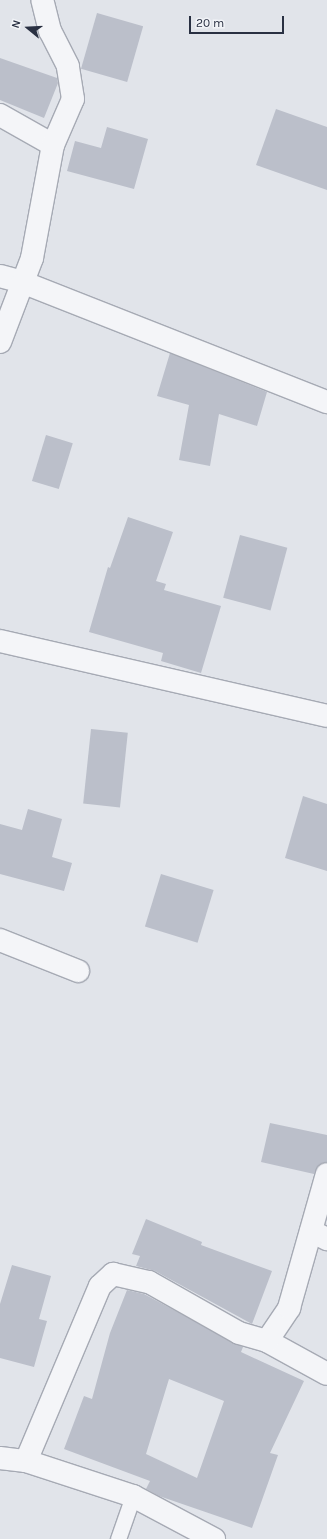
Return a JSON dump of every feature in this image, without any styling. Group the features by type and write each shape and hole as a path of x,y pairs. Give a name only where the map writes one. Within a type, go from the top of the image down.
{"street":[{"path":"0,342 32,258 53,145 73,99 68,66 50,31 42,0"},
{"path":"0,115 53,145"},
{"path":"0,276 22,282 327,402"},
{"path":"0,641 327,716"},
{"path":"0,940 78,971"},
{"path":"267,1341 289,1308 319,1235 327,1174"},
{"path":"26,1461 100,1286 113,1274 149,1282 240,1332 267,1341 327,1374"},
{"path":"0,1458 26,1461 133,1496 214,1539"}],"lane":[{"path":"118,1539 133,1496"}],"building":[{"path":"97,13 143,26 127,82 81,69"},
{"path":"0,58 57,78 58,83 44,118 0,100"},
{"path":"276,109 327,127 327,190 256,165"},
{"path":"107,127 148,139 134,189 67,171 75,141 101,148"},
{"path":"170,353 267,392 257,426 219,414 210,466 179,460 189,405 157,396"},
{"path":"46,435 73,443 59,489 32,481"},
{"path":"128,517 173,532 156,581 166,584 164,590 221,606 201,673 161,661 163,653 89,632 108,567 110,568"},
{"path":"240,535 287,548 271,610 223,598"},
{"path":"91,729 128,733 120,807 83,804"},
{"path":"303,796 327,804 327,871 285,858"},
{"path":"28,809 62,819 52,857 72,863 64,891 0,874 0,824 22,830"},
{"path":"161,874 214,890 198,943 145,927"},
{"path":"270,1123 327,1135 327,1162 319,1165 314,1174 261,1162"},
{"path":"146,1219 202,1242 201,1245 272,1271 252,1324 155,1271 136,1266 140,1256 132,1254"},
{"path":"12,1265 51,1276 39,1319 47,1321 34,1367 0,1358 0,1304"},
{"path":"127,1290 144,1294 243,1347 241,1352 304,1381 270,1453 278,1455 252,1528 159,1496 146,1489 150,1481 64,1449 84,1396 92,1399 110,1333","holes":["169,1379 224,1401 197,1478 146,1454"]}]}
